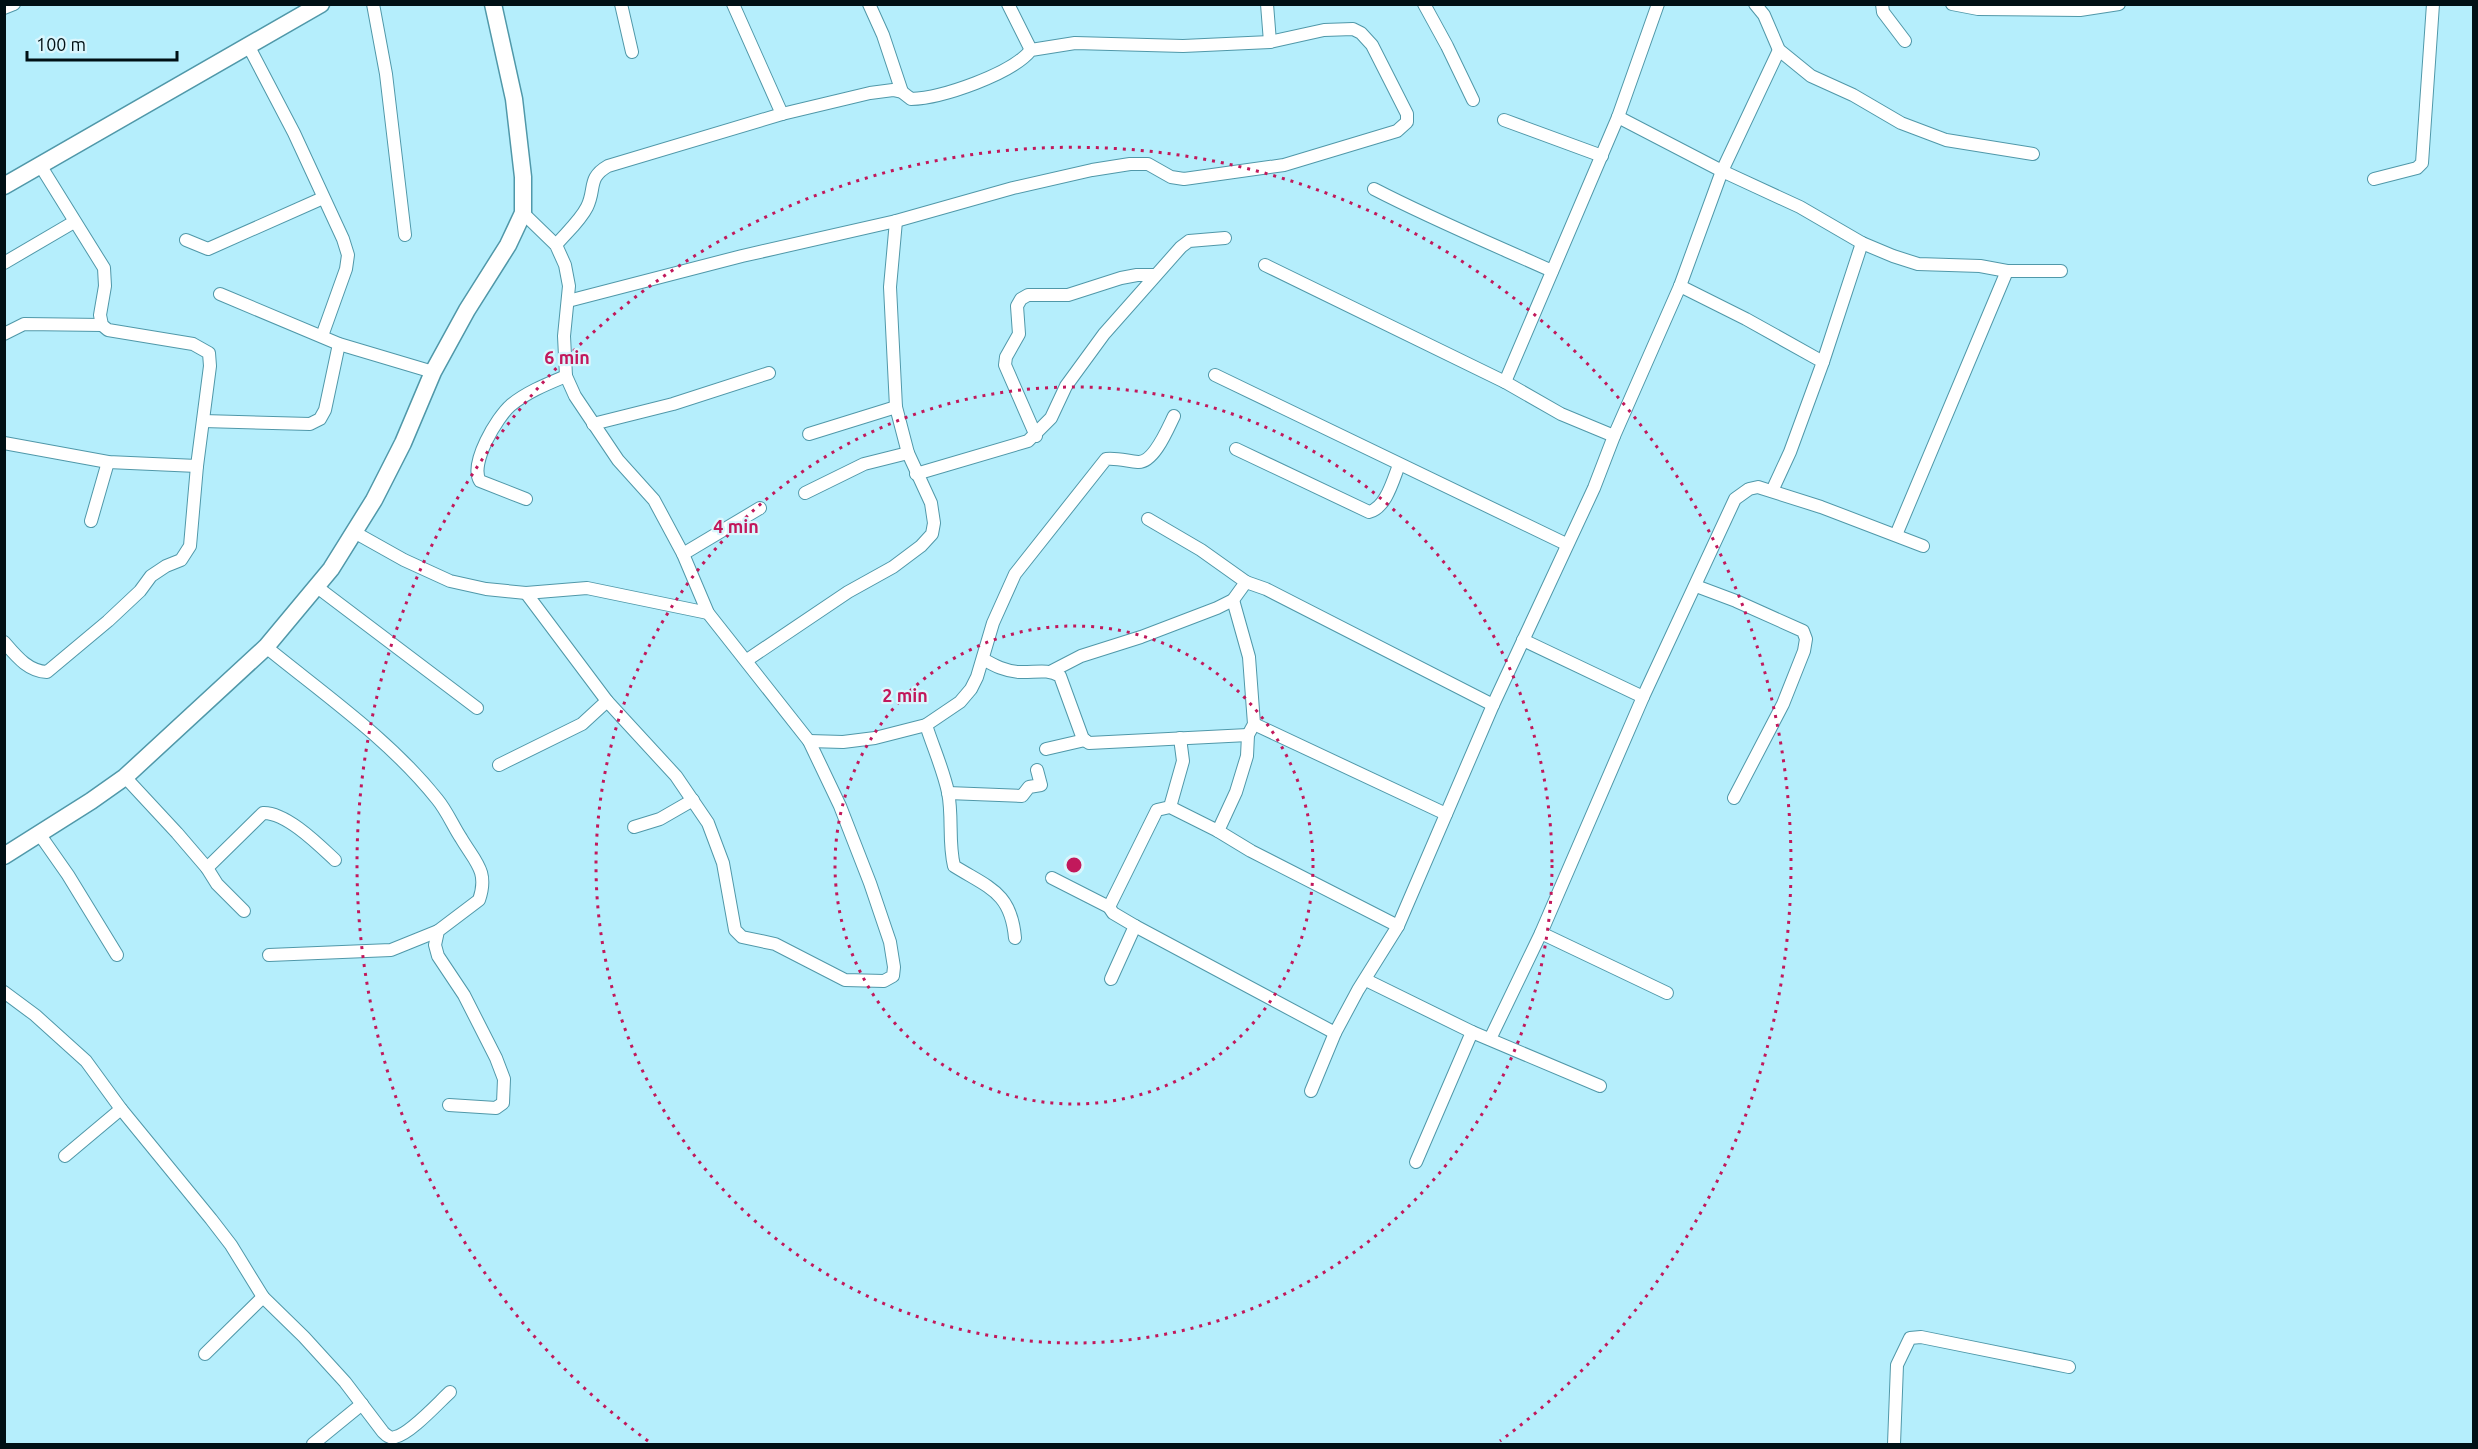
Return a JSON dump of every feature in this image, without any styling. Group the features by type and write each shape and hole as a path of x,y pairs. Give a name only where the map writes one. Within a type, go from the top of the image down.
{"street":[{"path":"4,8 14,4"},
{"path":"4,186 321,4"},
{"path":"373,4 386,74 405,235"},
{"path":"4,856 40,835 125,777 266,647 332,569 374,500 403,443 433,372 467,310 508,245 523,213 523,177 514,99 493,4"},
{"path":"621,4 632,52"},
{"path":"733,4 782,114"},
{"path":"869,4 883,35 902,92"},
{"path":"1008,4 1031,50"},
{"path":"1267,4 1270,42"},
{"path":"1424,4 1473,100"},
{"path":"1505,382 1618,117 1658,4"},
{"path":"1755,4 1764,15 1779,50 1811,76 1853,95 1901,123 1946,140 2033,154"},
{"path":"1882,4 1883,12 1905,41"},
{"path":"1952,4 1978,9 2080,10 2120,4"},
{"path":"2374,179 2417,168 2422,163 2433,4"},
{"path":"556,245 587,208 592,184 598,172 608,166 782,114 870,93 893,90 902,92 911,99 917,99 970,85 1025,58 1031,50 1075,43 1183,46 1270,42 1343,28 1353,29 1361,33 1372,45 1407,114 1407,122 1397,131 1284,165 1184,179 1171,177 1148,164 1130,164 1013,188 896,220 742,256 568,301"},
{"path":"249,47 294,133 322,198 343,239 348,255 346,269 322,336"},
{"path":"1311,1091 1335,1033 1358,990 1398,926 1492,705 1594,488 1614,436 1680,285 1722,171 1779,50"},
{"path":"1618,117 1722,171 1800,207 1862,243 1918,264 1980,266 2007,271 2061,271"},
{"path":"1504,120 1602,156"},
{"path":"4,642 34,671 47,672 108,621 140,591 151,576 182,560 190,546 197,466 210,366 209,353 194,344 126,335 108,330 102,325 100,315 105,286 104,268 40,165"},
{"path":"1374,189 1455,229 1472,234 1552,271"},
{"path":"186,240 208,249 322,198"},
{"path":"523,213 556,245 565,265 569,286 564,336 566,376 575,396 618,460 654,500 683,554 708,613 809,741 856,846 890,942 893,976 884,981 845,980 775,944 742,937 735,930 723,863 708,823 676,776 607,700 526,593"},
{"path":"747,660 838,598 892,567 932,534 934,523 931,503 908,453 896,407 890,287 896,220"},
{"path":"4,263 75,222"},
{"path":"916,474 1028,441 1036,435 1051,418 1066,386 1104,334 1155,275 1189,241 1225,238"},
{"path":"1772,491 1790,452 1823,362 1862,243"},
{"path":"1265,265 1505,382 1561,414 1614,436"},
{"path":"1896,535 2007,271"},
{"path":"1036,435 1005,365 1006,357 1019,334 1017,306 1022,299 1028,295 1068,295 1137,275 1155,275"},
{"path":"1680,285 1823,362"},
{"path":"220,294 339,344 433,372"},
{"path":"4,334 24,324 102,325"},
{"path":"203,421 310,424 320,419 325,410 339,344"},
{"path":"593,424 673,404 768,373"},
{"path":"1215,375 1566,544"},
{"path":"526,500 480,481 477,477 477,463 491,433 510,406 534,390 566,376"},
{"path":"809,434 896,407"},
{"path":"809,741 843,742 875,738 926,725 960,702 977,677 993,622 1015,574 1106,459 1117,458 1142,462 1152,457 1174,416"},
{"path":"4,443 108,462 197,466"},
{"path":"1236,449 1369,512 1376,510 1382,503 1400,465"},
{"path":"805,493 864,464 908,453"},
{"path":"91,521 108,462"},
{"path":"1490,1039 1541,933 1643,697 1735,499 1749,489 1772,491 1923,546"},
{"path":"683,554 760,508"},
{"path":"1148,519 1201,550 1246,582 1266,589 1492,705"},
{"path":"354,532 404,560 450,581 486,589 526,593 587,588 708,613"},
{"path":"983,659 997,668 1018,672 1052,671 1081,656 1142,638 1217,608 1233,600 1246,582"},
{"path":"1696,586 1736,601 1803,632 1806,639 1804,651 1783,704 1734,798"},
{"path":"317,587 477,708"},
{"path":"1218,831 1238,785 1247,756 1251,730 1249,657 1233,600"},
{"path":"1523,640 1643,697"},
{"path":"266,647 388,746 408,766 439,801 484,877 479,900 438,931 391,950 269,955"},
{"path":"1052,671 1060,676 1066,688 1085,740"},
{"path":"499,765 582,724 607,700"},
{"path":"926,725 948,793 951,832 949,846 954,866 1001,895 1014,921 1015,938"},
{"path":"1046,749 1085,740 1096,744 1251,730 1446,814"},
{"path":"1170,807 1183,761 1180,738"},
{"path":"948,793 1022,796 1029,787 1041,785 1037,770"},
{"path":"125,777 207,868 217,884 244,911"},
{"path":"634,827 660,819 693,800"},
{"path":"1109,907 1156,810 1170,807 1398,926"},
{"path":"207,868 263,813 272,813 307,836 335,860"},
{"path":"40,835 68,875 117,955"},
{"path":"1052,878 1109,907 1113,913 1135,926 1335,1033"},
{"path":"1111,979 1135,926"},
{"path":"438,931 435,945 438,956 452,974 468,1002 504,1079 503,1103 496,1108 449,1105"},
{"path":"1541,933 1667,993"},
{"path":"1366,980 1472,1032 1600,1086"},
{"path":"4,992 80,1054 121,1109 231,1245 262,1298 304,1337 345,1382 383,1432 389,1437 396,1437 422,1419 450,1392"},
{"path":"1416,1162 1472,1032"},
{"path":"64,1156 121,1109"},
{"path":"205,1354 262,1298"},
{"path":"1894,1444 1897,1365 1910,1338 1921,1337 2069,1367"},
{"path":"313,1444 362,1404"}]}
